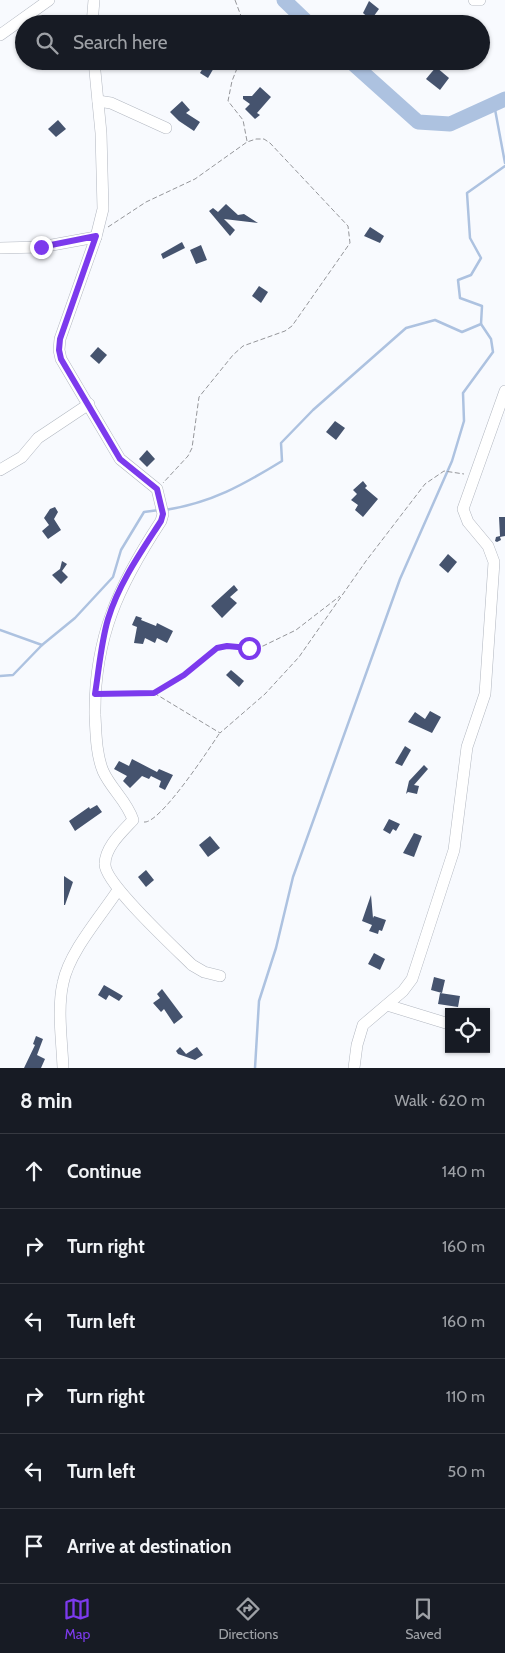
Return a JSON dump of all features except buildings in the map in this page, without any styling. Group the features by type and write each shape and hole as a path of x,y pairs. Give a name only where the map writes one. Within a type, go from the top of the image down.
{"street":[{"path":"27,15 48,0"},
{"path":"93,15 94,0"},
{"path":"474,0 480,0"},
{"path":"0,35 15,24"},
{"path":"95,70 102,209 96,236 60,339 59,350 61,359 120,459 157,489 163,514 161,521 120,589 108,618 102,643 95,694 96,729 103,771 126,804 133,820 111,845 105,862 107,874 118,890 192,965 204,972 220,976"},
{"path":"98,102 111,103 166,128"},
{"path":"0,248 41,247 96,236"},
{"path":"354,1068 357,1045 363,1025 403,991 412,979 454,850 467,747 485,694 494,562 488,546 468,522 463,509 505,391"},
{"path":"0,470 22,457 38,438 89,404"},
{"path":"63,1068 62,1004 65,973 72,959 118,890"},
{"path":"387,1005 445,1023"}],"path":[{"path":"235,0 241,15"},
{"path":"236,70 228,101 243,120 247,142"},
{"path":"96,236 135,208 195,179 223,157 247,142 264,139 270,143 348,226 350,242 292,326 285,331 243,346 233,355 199,397 192,448 188,456 157,489"},
{"path":"133,820 148,822 153,820 184,784 220,733 265,694 299,657 366,561 425,484 444,471 458,473"},
{"path":"95,694 154,693 184,675 217,648 227,646 249,648 263,646 296,630 343,594"},
{"path":"154,693 220,733"}],"waterway":[{"path":"284,0 300,15"},
{"path":"360,70 418,122 450,124 505,99"},
{"path":"494,104 505,163"},
{"path":"165,510 212,498 254,478 282,461 281,443 313,410 406,328 435,320 462,332 481,324 482,306 460,298 458,280 471,275 481,258 470,238 467,193 505,166"},
{"path":"255,1068 259,1001 276,948 293,877 400,579 452,461 464,421 463,393 493,352 491,339 481,324"},
{"path":"0,676 13,675 42,645 75,618 113,577 121,550 144,512 159,510"},
{"path":"0,630 42,645"}],"route":[{"path":"41,247 96,236 60,339 59,350 61,359 120,459 157,489 163,514 161,521 120,589 108,618 102,643 95,694 154,693 184,675 217,648 227,646 249,648"}]}
